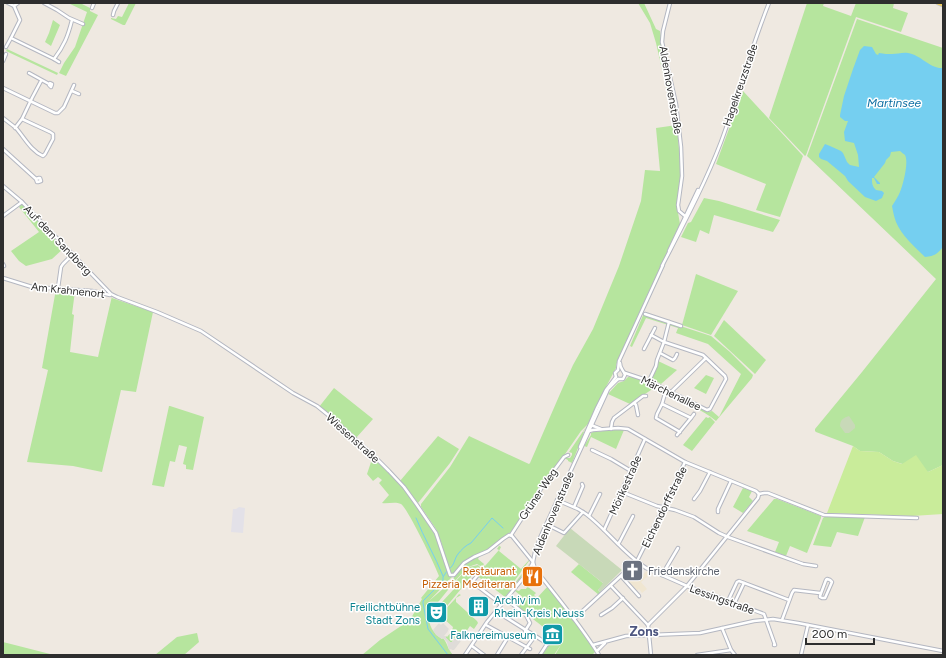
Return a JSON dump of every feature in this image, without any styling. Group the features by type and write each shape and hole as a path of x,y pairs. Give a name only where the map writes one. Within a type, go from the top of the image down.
{"main road":[{"path":"938,3 943,5"}],"street":[{"path":"6,47 20,20 14,6 8,3"},
{"path":"14,6 18,3"},
{"path":"44,3 72,20 83,24"},
{"path":"92,8 94,3"},
{"path":"113,15 118,3"},
{"name":"Aldenhovenstraße","path":"670,3 663,31 662,42 678,116 682,168 678,205 679,211 686,217"},
{"name":"Hagelkreuzstraße","path":"686,217 710,168 721,140 769,3"},
{"path":"20,20 24,21"},
{"path":"54,59 66,40 72,20"},
{"path":"11,38 59,62"},
{"path":"3,61 6,54"},
{"path":"29,73 49,84"},
{"path":"15,128 22,119 41,80"},
{"path":"3,88 55,113 58,113 64,107 74,85"},
{"path":"72,91 79,94"},
{"path":"3,118 15,128 39,154 43,156 53,139 53,134 22,119"},
{"path":"3,149 36,179"},
{"name":"Auf dem Sandberg","path":"3,186 22,202 112,295"},
{"path":"3,216 22,202"},
{"path":"617,378 615,373 618,370 618,365 621,358 662,266 686,217"},
{"path":"58,288 61,267 73,254"},
{"name":"Am Krahnenort","path":"3,278 32,287 92,291 112,295"},
{"name":"Wiesenstraße","path":"112,295 167,316 210,337 293,393 317,406 333,419 389,471 418,506 436,533 450,575 454,576 468,560 484,553 503,538 511,535"},
{"path":"645,314 681,326"},
{"path":"648,380 656,366 656,360 664,342 669,322"},
{"path":"644,349 655,328"},
{"path":"651,336 703,355 706,358 670,392"},
{"path":"660,353 673,360 677,354"},
{"path":"617,378 623,379 625,375 620,364 621,358"},
{"name":"Märchenallee","path":"625,375 648,380 705,410 709,410 726,378 706,358"},
{"path":"591,426 594,418 593,416 606,390 617,378"},
{"name":"Aldenhovenstraße","path":"574,464 607,392 617,378"},
{"path":"666,390 662,404 656,414 656,418 680,432"},
{"path":"611,429 614,418 643,396 646,396"},
{"path":"634,403 636,405 638,415"},
{"path":"662,404 691,418"},
{"path":"677,435 694,414"},
{"path":"591,426 602,429"},
{"path":"591,426 595,430"},
{"name":"Aldenhovenstraße","path":"466,655 496,610 528,571 533,562 537,546 591,426"},
{"path":"589,432 602,429 628,429 685,462 756,491 759,494 768,493 824,515 868,515 917,518"},
{"name":"Mörikestraße","path":"604,530 645,439"},
{"path":"592,450 631,471"},
{"name":"Grüner Weg","path":"511,535 564,456 568,456"},
{"name":"Eichendorffstraße","path":"574,619 637,561 685,462"},
{"path":"694,499 710,472"},
{"path":"718,512 730,481"},
{"path":"574,507 583,486 582,484"},
{"path":"622,492 662,508 675,510 694,517 728,537 796,562 816,566"},
{"path":"589,516 600,494"},
{"path":"648,625 687,586 728,537 758,498 759,494"},
{"name":"Lessingstraße","path":"557,500 574,507 589,516 646,568 734,604 761,612 764,614 766,620"},
{"path":"552,527 564,533 583,512"},
{"path":"618,544 632,516"},
{"path":"511,535 533,562 536,569 593,645 597,653 607,641"},
{"path":"662,575 678,548"},
{"path":"528,571 536,569"},
{"path":"477,576 472,582 501,604"},
{"path":"621,576 639,596"},
{"path":"827,579 832,582 824,599 820,597 820,593 827,579"},
{"path":"728,601 738,582 789,600"},
{"path":"734,604 744,583"},
{"path":"611,586 648,625 651,655"},
{"path":"782,620 794,590 820,593"},
{"path":"600,615 612,608 623,598"},
{"path":"506,599 526,615 530,623 525,631"},
{"path":"496,610 525,631 548,644"},
{"path":"593,645 626,636 700,633 766,620 782,620 943,651"},
{"path":"766,620 774,645"},
{"path":"486,625 528,648"},
{"path":"801,655 808,625"},
{"path":"722,628 731,650 735,655"},
{"path":"497,655 508,636"},
{"path":"521,655 528,648 535,636"},
{"path":"540,655 551,638"},
{"path":"472,646 484,655"},
{"path":"697,655 731,650"}],"shaded area":[{"path":"239,507 245,508 243,533 231,532 233,509"},
{"path":"647,571 650,572 641,582 647,589 642,593 639,589 636,592 626,580 626,576 628,574 629,576 640,577"},
{"path":"439,623 441,625 443,623 449,629 444,636 446,636 450,642 452,642 456,637 457,638 463,630 467,633 454,650 449,650 447,642 443,638 442,639 436,635 433,630"}],"green space":[{"path":"68,3 80,3 90,8 90,11 98,15 66,76 59,73 75,47 87,12"},
{"path":"129,3 136,3 125,25 111,19 116,19 118,16 122,17"},
{"path":"638,3 644,3 656,29 660,31 678,123 673,123 673,117 656,43 650,23"},
{"path":"807,3 824,3 823,6 851,16 856,3 894,3 893,8 908,13 901,32 856,17 805,156 769,118"},
{"path":"857,19 943,48 943,465 928,472 893,461 879,452 860,451 853,446 815,431 815,429 936,279 807,156"},
{"path":"53,20 60,25 51,46 45,42"},
{"path":"7,49 58,73 57,75 6,51"},
{"path":"743,91 803,156 780,217 756,210 766,184 716,164"},
{"path":"677,125 681,173 677,207 680,224 616,365 616,368 590,422 581,431 513,530 486,551 470,558 429,601 449,582 451,583 452,585 427,614 432,629 439,637 442,639 443,638 453,655 362,655 380,640 410,620 422,599 421,598 439,576 433,561 409,515 401,504 382,503 389,495 379,483 382,480 378,477 373,481 367,474 372,459 379,463 405,489 422,511 439,543 449,568 436,529 421,507 421,504 450,467 469,436 529,464 530,463 573,365 593,329 619,266 641,201 645,170 660,171 656,128"},
{"path":"704,198 719,201 780,220 773,232 714,215 709,234 700,230 696,242 681,237"},
{"path":"22,203 65,247 52,259 26,266 19,261 11,251 39,232 19,207"},
{"path":"696,274 738,291 711,335 682,325"},
{"path":"56,289 75,291 70,352 98,357 112,296 112,298 153,312 136,392 121,390 102,472 73,466 27,462 48,370 42,368"},
{"path":"644,313 646,316 647,315 711,336 730,352 753,375 716,421 700,410 666,395 668,393 708,412 712,411 719,417 741,374 708,344 676,333 678,328 646,318 632,347 630,346"},
{"path":"724,320 766,360 755,374 714,336"},
{"path":"658,361 677,370 661,384 651,378"},
{"path":"706,375 714,378 706,394 694,388"},
{"path":"628,377 650,382 657,386 630,404 608,394 618,383 624,381"},
{"path":"334,388 373,419 356,438 334,418 319,407"},
{"path":"169,406 204,417 193,470 186,469 186,465 183,464 187,447 179,445 175,462 170,461 164,487 152,485"},
{"path":"849,416 855,425 855,428 849,433 845,433 840,424 842,420"},
{"path":"706,417 710,417 715,422 692,451 683,445"},
{"path":"586,427 572,463 564,458 570,458 572,453 569,452"},
{"path":"624,430 616,449 591,437 587,447 584,446 591,433"},
{"path":"438,436 459,449 450,463 418,503 400,481"},
{"path":"853,446 860,451 879,452 893,461 902,464 916,455 928,472 943,465 943,514 912,516 827,513"},
{"path":"743,488 752,491 749,497 753,501 743,513 733,507"},
{"path":"774,499 821,516 807,553 790,546 786,556 775,552 779,542 747,531"},
{"path":"826,516 865,517 858,536 837,532 831,547 813,545 823,518"},
{"path":"570,528 622,570 600,592 598,590 603,583 556,546"},
{"path":"498,545 501,547 499,551 521,569 529,560 507,589 512,587 530,563 527,570 505,597 476,575 477,573 475,572 446,607 442,602 454,589 453,584 469,567 478,565 482,569 499,550 497,549 499,546"},
{"path":"479,557 478,559 484,564 482,567 477,564 468,567 453,583 455,574 465,564"},
{"path":"579,564 604,584 598,590 601,593 599,595 571,572"},
{"path":"526,579 529,580 530,584 528,587 536,593 534,595 537,598 548,586 593,648 595,652 592,655 555,655 562,643 554,655 542,655 555,636 516,606 522,597 530,603 515,591 526,589 527,585 523,583"},
{"path":"459,594 461,595 456,598 456,602 478,623 474,629 470,626 466,632 463,630 457,638 455,637 452,642 450,642 446,636 447,637 452,631 453,627 439,616"},
{"path":"197,633 199,642 184,655 155,655 177,637"},
{"path":"3,642 54,655 3,655"}],"water":[{"name":"Martinsee","path":"864,46 872,47 878,55 879,53 913,54 938,68 943,68 943,247 931,256 925,257 909,241 896,222 894,216 892,206 899,194 904,179 906,168 905,155 900,151 891,152 890,156 874,177 880,184 877,184 874,178 872,178 872,184 875,189 884,193 882,198 876,201 865,197 848,181 845,176 827,161 819,157 819,154 825,144 841,151 850,165 859,167 858,155 854,143 845,141 844,132 848,121 845,121 840,117 840,115 844,96 853,69 860,50"}],"waterway":[{"path":"416,518 443,576"},
{"path":"449,569 459,552 471,543 492,518 503,528"},
{"path":"447,571 443,577 443,581 423,601 423,603 428,629 448,655"}],"place":[{"name":"Friedenskirche","path":"633,571"},
{"name":"Restaurant Pizzeria Mediterran","path":"532,577"},
{"name":"Archiv im Rhein-Kreis Neuss","path":"478,606"},
{"name":"Freilichtbühne Stadt Zons","path":"436,613"},
{"name":"Falknereimuseum","path":"552,635"}],"district":[{"name":"Zons","path":"644,631"}]}
